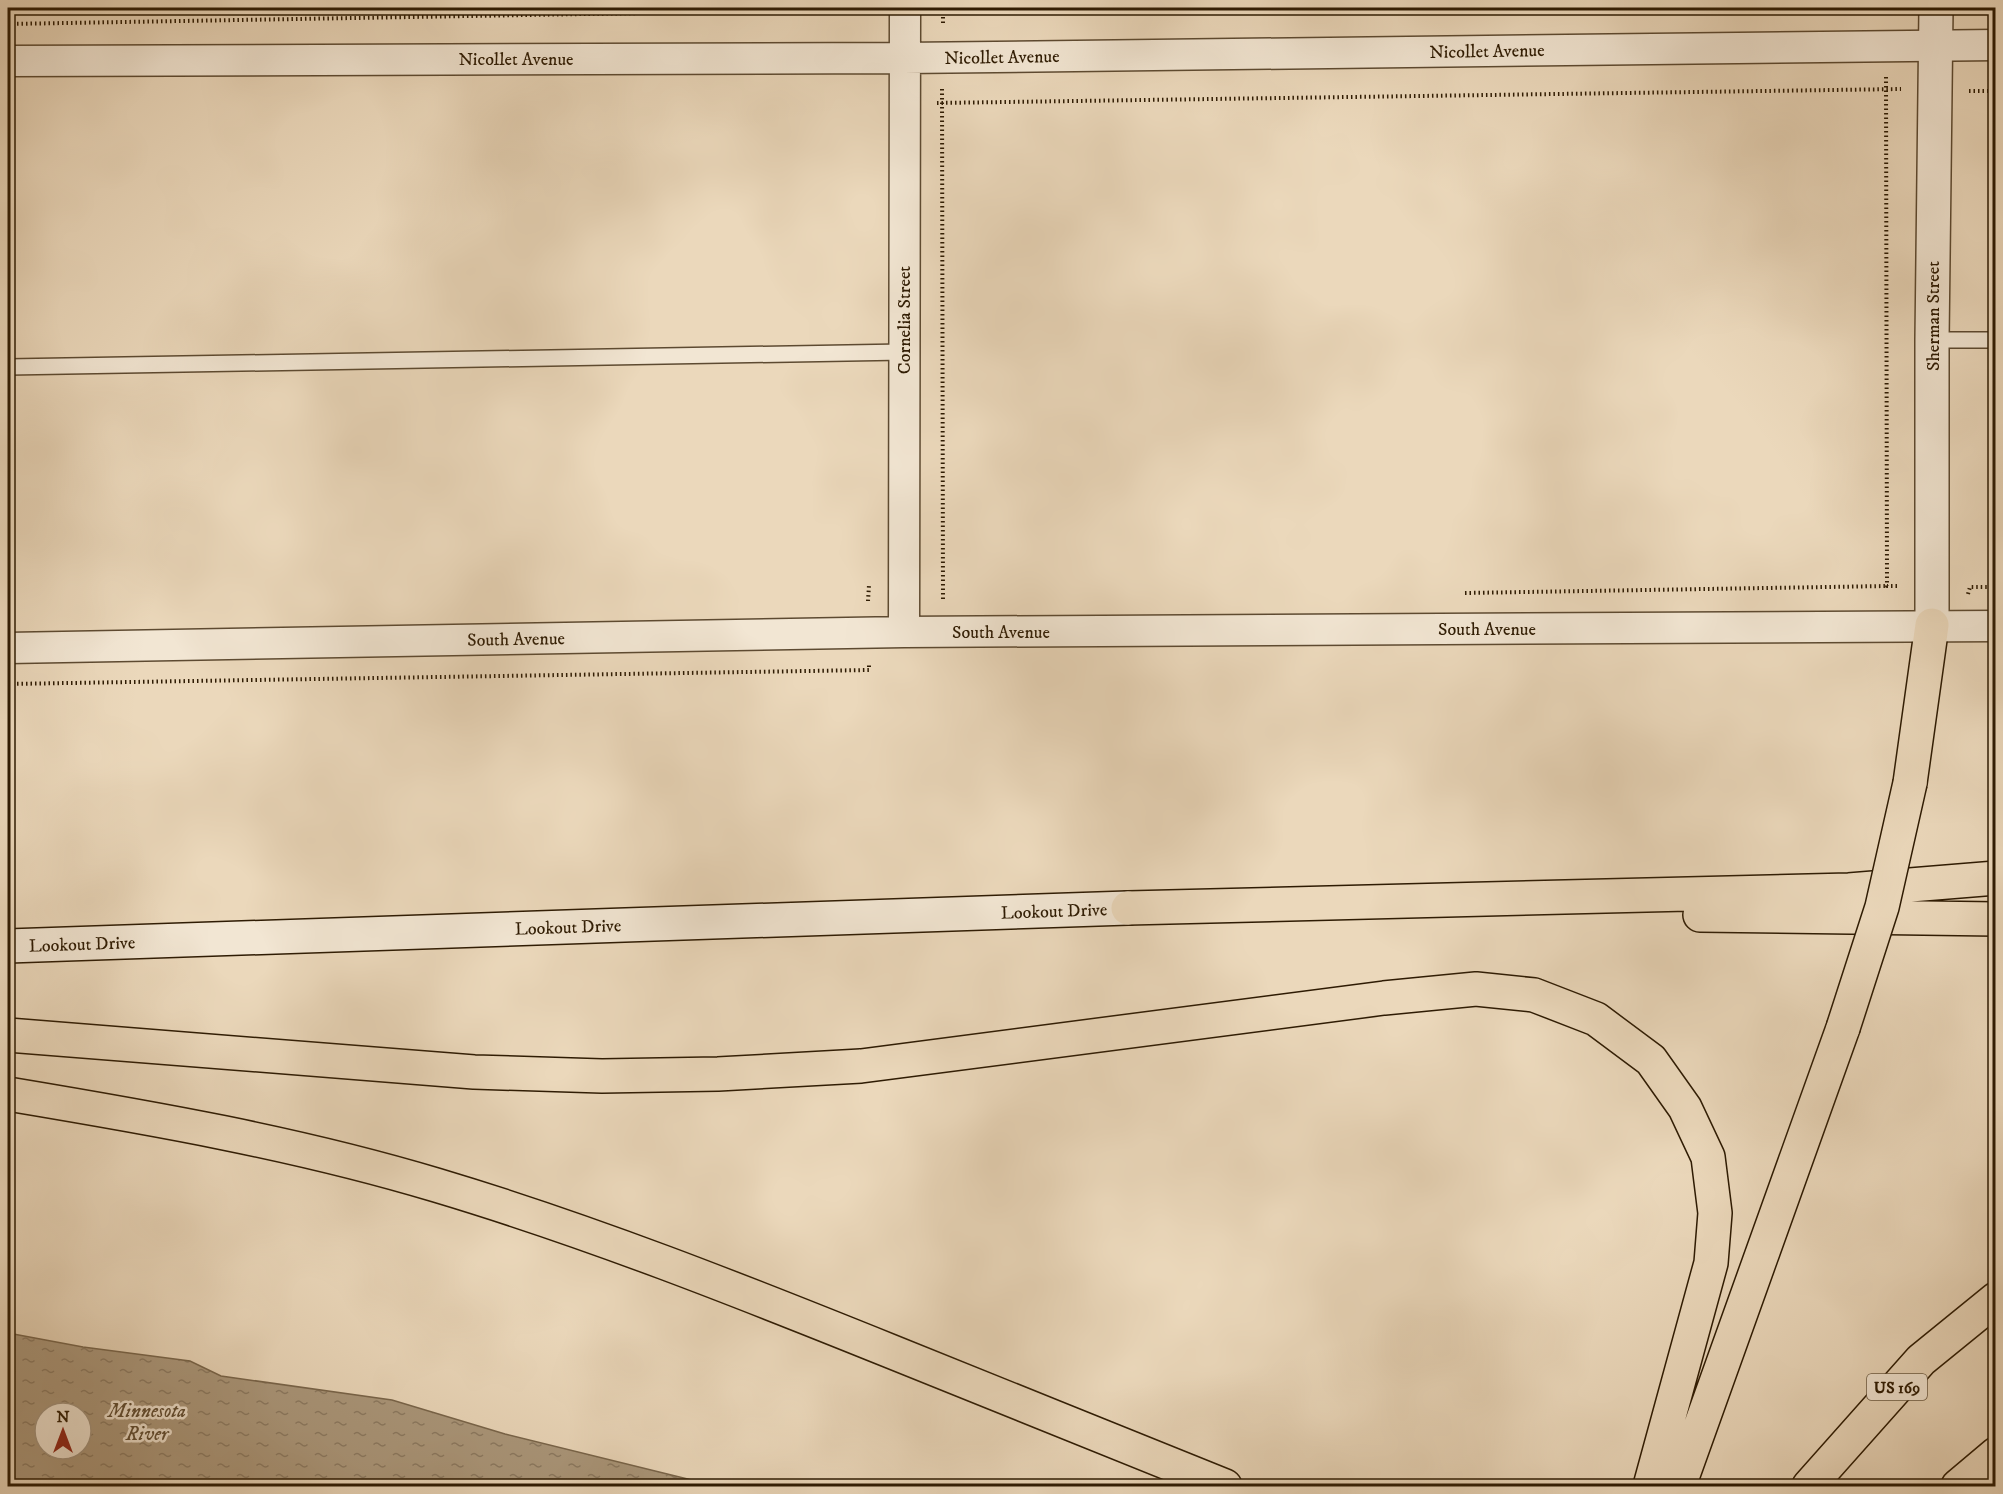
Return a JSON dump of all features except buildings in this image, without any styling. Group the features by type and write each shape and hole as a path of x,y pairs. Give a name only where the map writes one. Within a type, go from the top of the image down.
{"highway":[{"path":"1679,1486 1843,1028 1882,907 1910,783 1932,625"},
{"path":"1128,908 1849,890 1995,878"},
{"path":"1128,908 1995,919"},
{"path":"8,1035 474,1072 602,1076 718,1074 861,1066 1372,1000 1476,989 1534,995 1596,1019 1652,1060 1686,1108 1708,1157 1715,1213 1711,1263 1650,1486"},
{"path":"8,1094 136,1115 285,1146 435,1185 580,1232 765,1301 1225,1486"},
{"name":"US 169","path":"1809,1486 1921,1360 1995,1299"},
{"path":"1958,1486 1995,1454"}],"main road":[{"name":"Sherman Street","path":"1932,625 1932,340 1936,8"},
{"name":"Lookout Drive","path":"8,946 1128,908"}],"street":[{"name":"Cornelia Street","path":"904,632 905,9"},
{"name":"Nicollet Avenue","path":"8,61 904,58 1995,45"},
{"name":"South Avenue","path":"8,648 904,632 1995,626"}],"lane":[{"path":"1932,340 1995,340"},
{"path":"8,367 904,352"}],"path":[{"path":"8,24 870,8 1120,8"},
{"path":"870,8 870,58"},
{"path":"943,9 945,57 941,103 944,632"},
{"path":"1886,46 1887,586 1970,587"},
{"path":"904,103 1886,88 1935,92 1995,90"},
{"path":"8,684 869,670 869,580"}],"water":[{"name":"Minnesota River","path":"8,1333 83,1347 190,1361 221,1376 392,1400 505,1434 716,1486 8,1486"}]}
